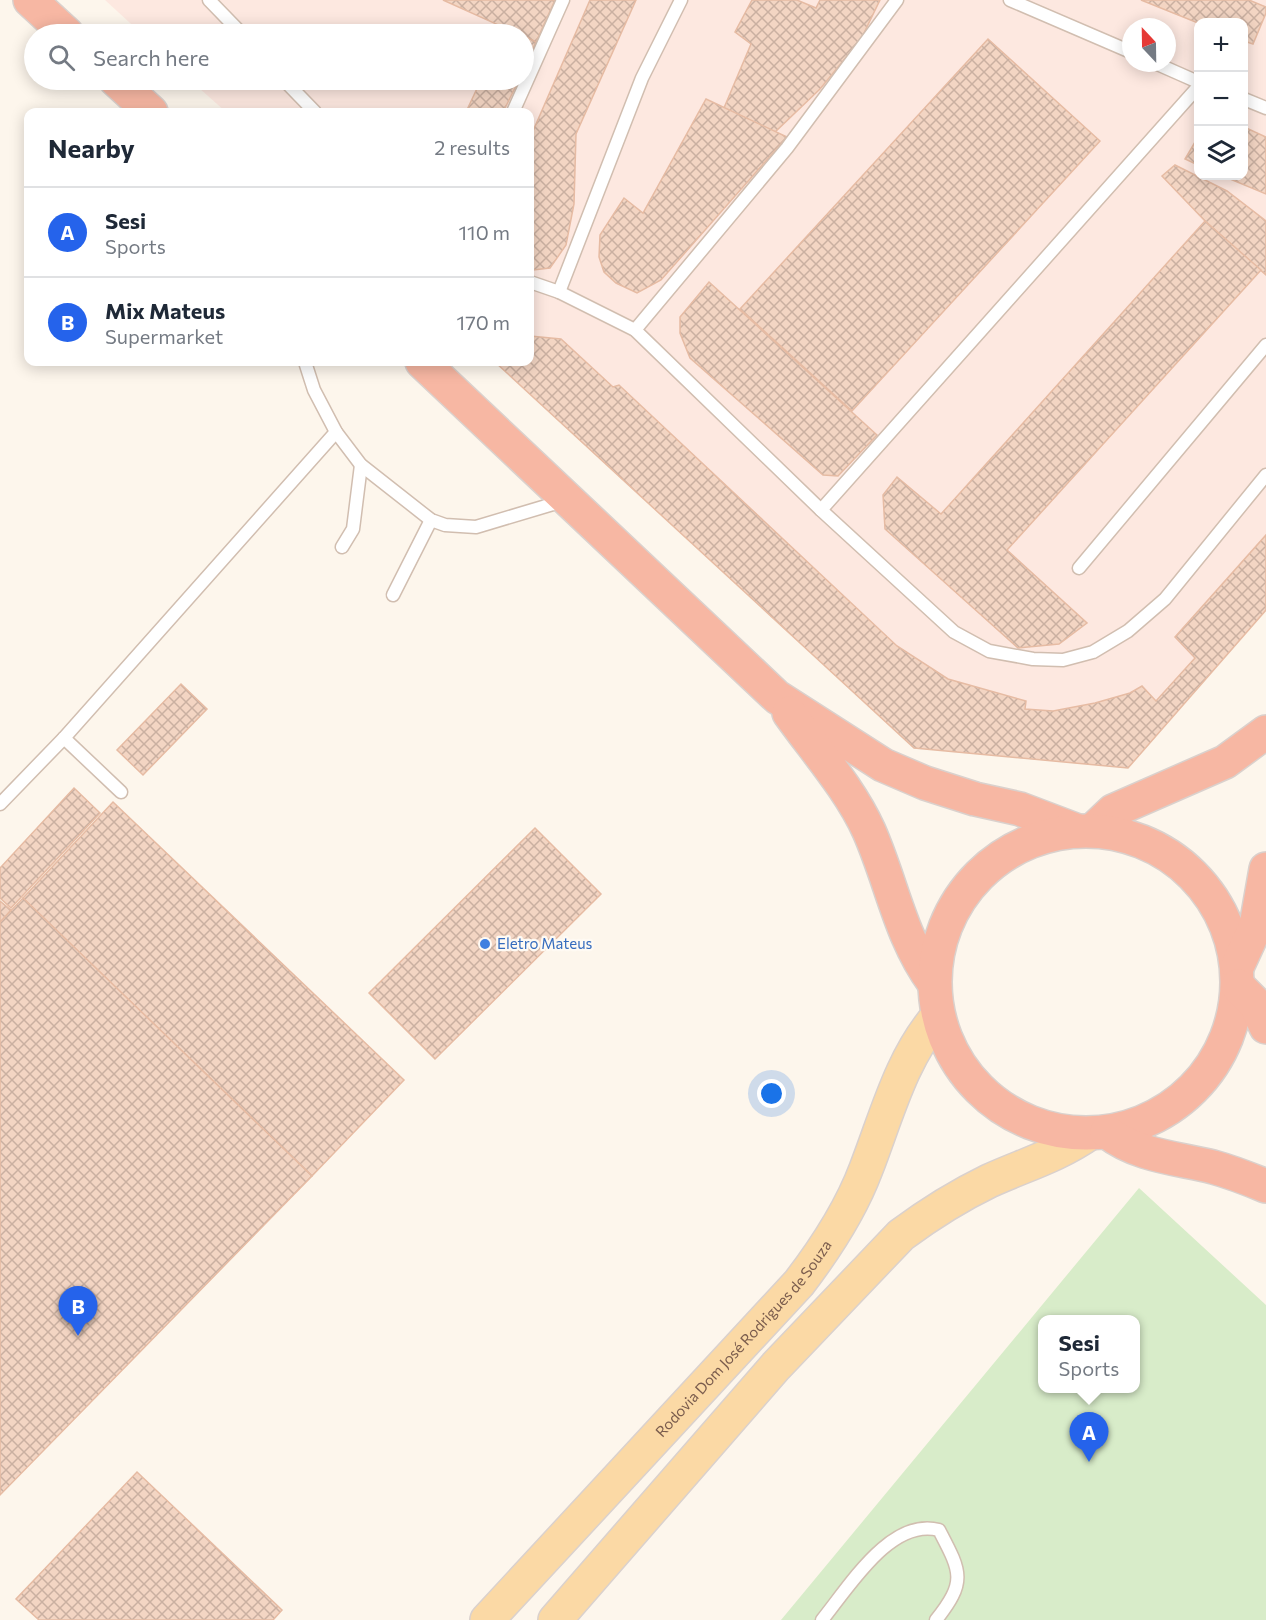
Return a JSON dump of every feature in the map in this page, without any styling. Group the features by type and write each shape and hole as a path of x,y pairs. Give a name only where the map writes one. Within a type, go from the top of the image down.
{"highway":[{"path":"30,0 56,24"},
{"path":"127,90 147,108"},
{"path":"426,366 777,697 828,767 868,829 905,933 917,960 934,982"},
{"path":"777,697 894,770 925,783 975,799 1020,809 1085,831 1128,836 1149,845 1188,869 1211,895 1228,925 1238,976 1255,1003 1266,1027"},
{"path":"1266,732 1226,762 1113,811 1085,831 1045,836 1015,849 988,867 965,891 948,919 938,950 934,982 938,1016 946,1041 958,1064 992,1102 1014,1116 1038,1126 1063,1132 1098,1133 1137,1125 1164,1112 1189,1093 1209,1071 1224,1045 1234,1016 1238,976 1256,926 1266,869"},
{"path":"1098,1133 1140,1151 1216,1168 1266,1186"}],"main road":[{"name":"Rodovia Dom José Rodrigues de Souza","path":"487,1620 799,1283 831,1235 861,1179 894,1094 926,1031 938,1016"},
{"path":"555,1620 776,1366 901,1235 931,1214 986,1182 1050,1158 1098,1133"}],"lane":[{"path":"209,0 232,24"},
{"path":"534,64 562,0"},
{"path":"559,292 642,78 681,0"},
{"path":"635,330 787,148 897,0"},
{"path":"1010,0 1122,48"},
{"path":"1175,72 1194,80"},
{"path":"294,90 311,108"},
{"path":"515,108 523,90"},
{"path":"821,510 1194,91"},
{"path":"1248,101 1266,108"},
{"path":"534,283 559,292 635,330 821,510 954,632 988,651 1033,659 1063,660 1093,652 1128,631 1165,599 1266,475"},
{"path":"1079,568 1266,345"},
{"path":"306,366 314,390 336,432 361,465 431,520 446,525 476,526 553,504 564,496"},
{"path":"0,804 64,738 336,432"},
{"path":"342,547 353,529 361,465"},
{"path":"393,595 431,520"},
{"path":"64,738 121,792"},
{"path":"822,1620 884,1545 905,1533 927,1527 939,1530 959,1574 954,1598 936,1620"}],"shaded area":[{"path":"105,0 1266,0 1266,610 1128,768 914,748 499,366 534,366 534,108 222,108 201,90 534,90 534,24 131,24"}],"green space":[{"path":"1139,1188 1266,1305 1266,1620 781,1620"}],"building":[{"path":"443,0 555,0 536,42 534,41 534,24 496,24"},
{"path":"590,0 636,0 576,134 574,204 566,245 550,268 534,270 534,129"},
{"path":"752,0 797,0 816,8 820,0 880,0 861,39 820,89 775,132 724,108 751,44 735,32"},
{"path":"1141,0 1249,0 1266,7 1266,13 1253,44 1248,42 1248,18 1194,18 1194,21"},
{"path":"988,39 1100,141 852,411 740,309"},
{"path":"476,90 514,90 505,108 468,108"},
{"path":"706,99 787,137 661,280 637,293 616,283 604,272 599,257 600,235 624,198 643,213"},
{"path":"1248,129 1266,137 1266,194 1233,180 1248,180"},
{"path":"1194,144 1194,163 1185,159"},
{"path":"1175,165 1194,174 1194,180 1205,180 1227,191 1266,221 1266,275 1205,221 1162,176"},
{"path":"1205,221 1261,270 1007,550 1087,623 1059,644 1018,648 885,529 883,495 897,477 941,514"},
{"path":"709,282 877,435 838,476 823,475 690,358 680,333 680,317"},
{"path":"534,336 561,339 613,387 619,385 897,646 948,679 1026,701 1025,709 1053,711 1095,703 1130,693 1142,686 1156,701 1195,658 1175,637 1266,535 1266,610 1128,768 914,748 499,366 534,366"},
{"path":"181,684 207,709 143,775 117,750"},
{"path":"74,788 100,813 11,908 0,898 0,868"},
{"path":"113,802 404,1080 312,1176 23,898"},
{"name":"Eletro Mateus","path":"535,828 601,894 435,1059 369,993"},
{"path":"23,898 312,1176 0,1495 0,922"},
{"path":"0,901 11,910 0,922"},
{"path":"137,1472 282,1610 273,1620 39,1620 16,1599"}],"place":[{"name":"Eletro Mateus","path":"485,944"},
{"name":"Mix Mateus","path":"78,1336"},
{"name":"Sesi","path":"1089,1462"}]}
